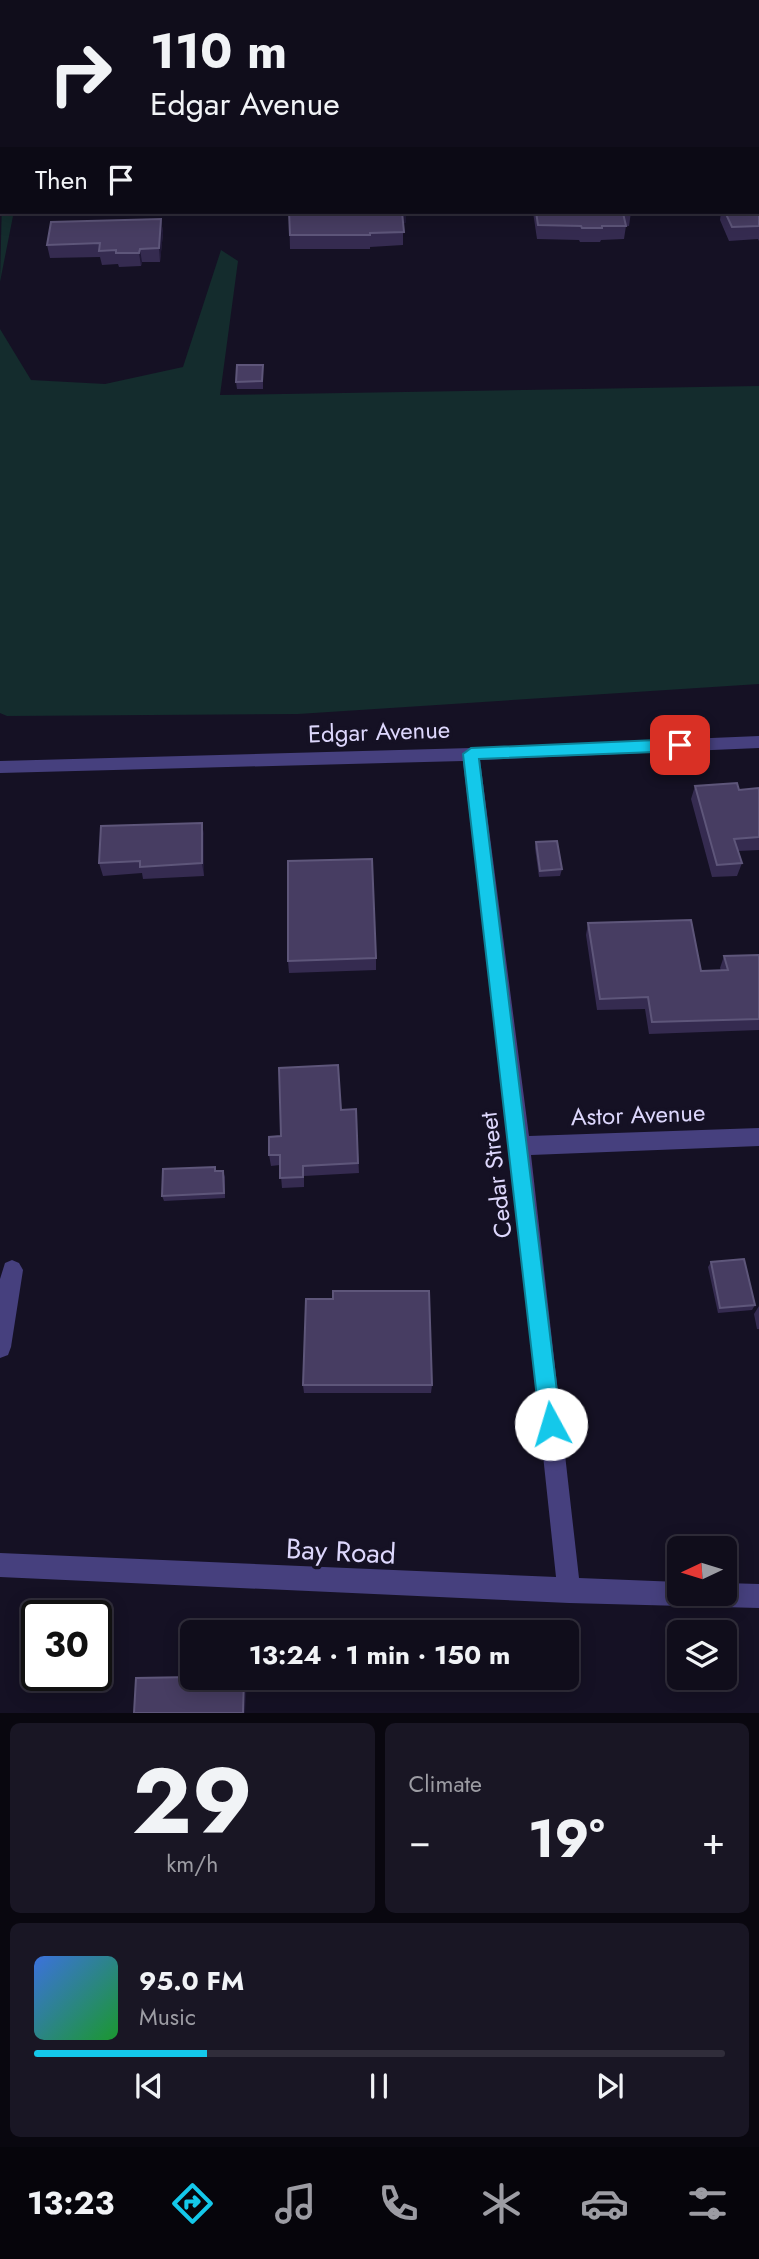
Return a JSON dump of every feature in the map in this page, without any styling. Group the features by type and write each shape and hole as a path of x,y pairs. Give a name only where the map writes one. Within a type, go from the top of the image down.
{"street":[{"name":"Edgar Avenue","path":"0,767 471,754 759,741"},
{"name":"Cedar Street","path":"471,754 520,1146 569,1591"},
{"name":"Astor Avenue","path":"520,1146 759,1137"},
{"path":"0,1347 12,1270"},
{"name":"Bay Road","path":"0,1565 667,1594"},
{"path":"737,1596 759,1597"}],"green space":[{"path":"2,214 13,214 13,216 0,282"},
{"path":"221,250 238,261 220,395 759,386 759,684 298,714 7,716 0,713 0,329 31,380 105,384 183,367"}],"building":[{"path":"289,214 402,214 404,232 370,235 290,235"},
{"path":"536,214 623,214 626,226 582,228 538,225"},
{"path":"726,214 759,214 759,226 732,227"},
{"path":"161,219 159,248 140,249 139,253 99,251 100,243 47,245 51,222"},
{"path":"237,365 263,365 262,381 236,382"},
{"path":"737,783 739,790 759,788 759,837 734,839 742,863 717,865 695,786"},
{"path":"202,823 202,863 140,867 140,861 99,863 101,826"},
{"path":"557,841 562,869 540,871 536,842"},
{"path":"372,859 376,958 288,961 288,861"},
{"path":"691,920 701,971 728,970 724,956 759,955 759,1019 652,1022 648,997 600,999 588,923"},
{"path":"338,1065 341,1110 356,1109 358,1163 303,1166 303,1177 280,1178 280,1155 269,1155 269,1137 281,1136 279,1068"},
{"path":"215,1167 215,1171 223,1171 224,1193 162,1196 163,1169"},
{"path":"744,1259 755,1305 720,1308 711,1262"},
{"path":"333,1291 429,1291 432,1385 303,1385 306,1299 333,1299"},
{"path":"180,1677 180,1690 244,1690 243,1713 134,1713 136,1678"}],"route":[{"path":"551,1424 520,1146 471,754 680,745"}]}
